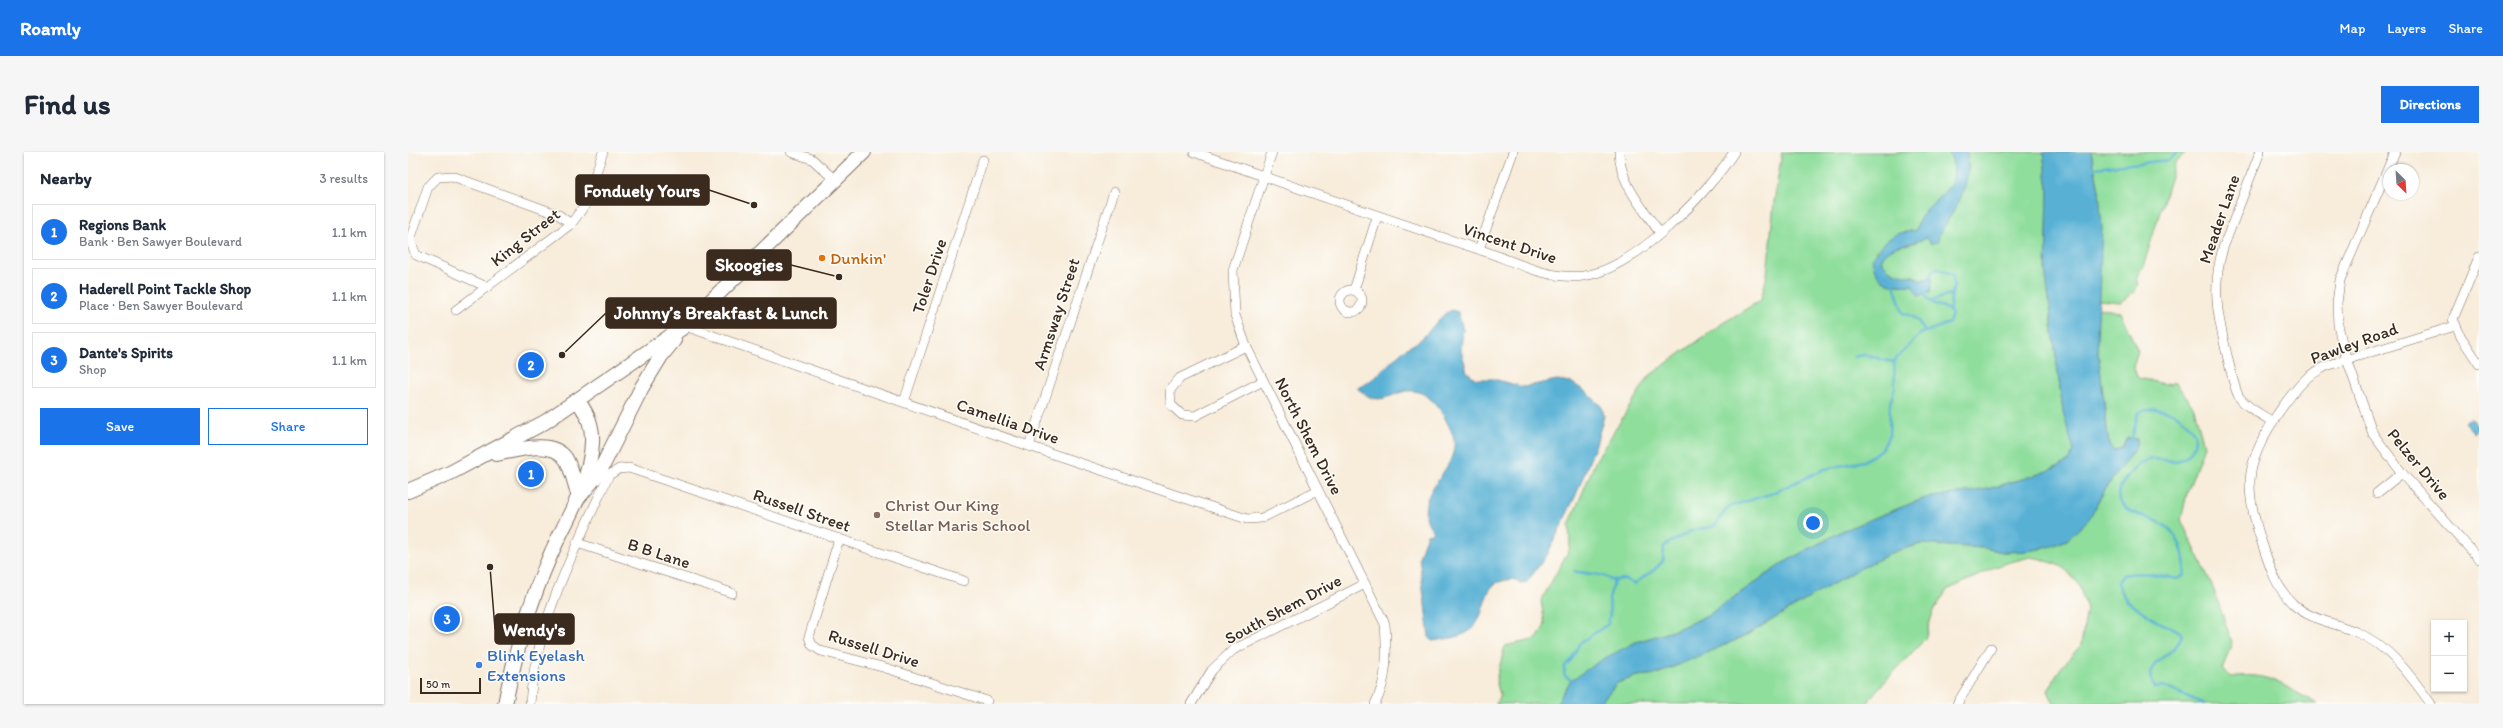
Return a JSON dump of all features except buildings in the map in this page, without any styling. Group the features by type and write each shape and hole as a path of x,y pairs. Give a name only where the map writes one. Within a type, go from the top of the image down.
{"main road":[{"path":"579,497 599,473 642,388 661,356 685,326 864,152"},
{"path":"408,490 484,456 578,402 685,326"},
{"path":"505,704 523,629 550,556 579,497 592,444 592,429 588,416 578,402"},
{"path":"484,456 539,447 556,451 566,459 579,497"}],"street":[{"name":"King Street","path":"456,310 571,224 585,204 603,152"},
{"path":"791,152 812,159 835,180"},
{"name":"Vincent Drive","path":"1194,152 1377,217 1479,249 1551,276 1584,276 1622,263 1660,233 1706,188 1734,152"},
{"name":"North Shem Drive","path":"1272,152 1233,270 1235,314 1246,346 1385,624 1388,655 1382,691 1375,704"},
{"path":"1619,152 1619,165 1627,186 1660,233"},
{"name":"Meader Lane","path":"2260,152 2223,248 2219,261 2215,297 2225,348 2239,396 2245,404 2273,422"},
{"name":"Pelzer Drive","path":"2395,152 2340,280 2337,303 2338,325 2373,434 2402,473 2479,560"},
{"path":"1479,249 1511,153"},
{"name":"Toler Drive","path":"904,402 983,160"},
{"path":"487,287 416,255 410,240 428,187 438,177 452,176 559,215 571,224"},
{"name":"Armsway Street","path":"1029,446 1114,192"},
{"path":"1354,290 1377,217"},
{"path":"2479,257 2454,313 2455,326 2471,355 2479,364"},
{"name":"Camellia Drive","path":"685,326 1029,446 1247,519 1262,518 1318,490"},
{"name":"Pawley Road","path":"2432,704 2407,671 2384,648 2357,632 2310,616 2295,606 2278,586 2271,572 2255,522 2250,483 2254,458 2273,422 2293,393 2309,376 2326,366 2455,326"},
{"path":"1246,346 1180,378 1170,390 1171,405 1182,415 1195,416 1263,381"},
{"name":"Russell Street","path":"577,543 609,475 619,469 630,468 964,581"},
{"path":"2376,493 2402,473"},
{"name":"Russell Drive","path":"839,539 809,637 812,645 821,651 886,668 987,701"},
{"path":"530,704 532,679 540,646 561,581 577,543"},
{"name":"B B Lane","path":"577,543 732,593"},
{"name":"South Shem Drive","path":"1191,704 1212,670 1233,650 1365,584"},
{"path":"1957,704 1991,648"}],"green space":[{"path":"1782,152 1949,152 1954,166 1953,177 1949,186 1920,218 1916,230 1897,234 1876,251 1890,285 1912,285 1917,289 1930,292 1932,278 1920,280 1914,276 1899,275 1886,268 1881,260 1884,253 1893,247 1911,244 1926,238 1938,241 1939,235 1948,219 1969,168 1967,152 2043,152 2048,189 2046,277 2063,412 2074,451 2069,460 2060,466 2036,475 1988,489 1925,498 1844,530 1783,563 1707,616 1670,632 1636,642 1571,680 1556,704 1496,704 1500,695 1496,680 1505,646 1537,639 1545,625 1541,601 1570,548 1569,525 1596,460 1649,376 1723,323 1761,300 1767,275 1774,202"},
{"path":"2091,152 2186,152 2175,163 2144,264 2136,279 2138,283 2135,292 2120,302 2099,300 2098,308 2120,312 2138,351 2133,366 2138,378 2170,385 2175,382 2194,408 2204,446 2187,493 2181,520 2212,585 2232,642 2222,670 2231,677 2244,675 2267,678 2318,704 2054,704 2048,691 2060,669 2081,645 2087,609 2078,583 2063,567 2041,559 2030,557 2003,564 1947,590 1933,612 1925,639 1875,692 1867,704 1599,704 1617,683 1637,676 1657,674 1743,637 1853,572 1896,551 1921,544 1984,548 2003,552 2027,551 2049,547 2067,540 2135,449 2137,439 2127,438 2122,447 2114,451 2109,446 2097,342 2099,190"}],"water":[{"path":"1949,152 1967,152 1967,177 1965,187 1957,205 1939,235 1938,241 1931,244 1926,238 1900,246 1889,251 1881,260 1890,270 1895,272 1915,277 1920,280 1933,278 1930,292 1919,296 1912,285 1891,284 1880,278 1872,258 1887,240 1897,234 1916,230 1920,218 1949,186 1953,177 1954,166"},
{"path":"2043,152 2091,152 2099,190 2102,227 2097,342 2109,446 2114,451 2122,447 2127,438 2137,439 2135,449 2107,486 2089,519 2067,540 2049,547 2027,551 2003,552 1984,548 1921,544 1896,551 1853,572 1743,637 1657,674 1637,676 1617,683 1599,704 1556,704 1571,680 1603,659 1636,642 1670,632 1707,616 1783,563 1844,530 1925,498 1988,489 2036,475 2060,466 2069,460 2074,451 2063,412 2046,277 2048,189"},
{"path":"1452,310 1458,312 1463,330 1461,350 1467,372 1476,379 1493,379 1524,387 1557,380 1571,382 1589,394 1602,407 1604,416 1596,444 1576,495 1547,555 1527,582 1520,583 1513,579 1501,581 1495,584 1488,593 1479,618 1471,630 1458,636 1432,641 1429,637 1419,557 1427,534 1434,532 1427,519 1425,507 1429,496 1448,464 1453,452 1454,440 1446,420 1434,402 1423,394 1416,391 1410,391 1376,399 1368,396 1357,388 1375,377 1402,351 1419,341 1443,315"},
{"path":"2470,418 2479,428 2474,433 2464,422"}],"waterway":[{"path":"2094,168 2169,160 2177,152"},
{"path":"1929,279 1933,270 1938,268 1952,274 1954,283 1950,310"},
{"path":"1894,285 1903,313 1917,320 1925,332"},
{"path":"1612,580 1624,579 1634,584 1654,570 1663,561 1664,546 1691,531 1715,526 1728,507 1770,494 1825,469 1864,461 1881,450 1889,437 1890,403 1895,387 1894,361 1920,334 1949,323 1952,314 1946,308 1931,302 1925,295"},
{"path":"1929,301 1951,295"},
{"path":"1854,357 1867,355 1884,361 1894,361"},
{"path":"2132,439 2138,413 2150,410 2162,410 2174,414 2184,420 2191,428 2195,437 2194,446 2183,459 2175,461 2153,459 2142,462 2132,470 2119,491 2121,504 2133,512 2166,526 2176,537 2180,544 2184,560 2184,575 2177,579 2136,573 2123,575 2118,582 2121,592 2127,601 2158,622 2179,631 2182,636 2175,647 2152,668 2150,674 2151,680 2155,687 2163,686 2204,704"},
{"path":"1571,680 1564,675 1565,666 1572,659 1579,644 1608,624 1610,614 1609,598 1614,582 1600,575 1574,571"}],"place":[{"name":"Fonduely Yours","path":"754,205"},
{"name":"Dunkin'","path":"822,258"},
{"name":"Skoogies","path":"839,277"},
{"name":"Johnny’s Breakfast & Lunch","path":"562,355"},
{"name":"Haderell Point Tackle Shop","path":"531,365"},
{"name":"Regions Bank","path":"531,474"},
{"name":"Christ Our King Stellar Maris School","path":"877,515"},
{"name":"Wendy's","path":"490,567"},
{"name":"Dante's Spirits","path":"447,619"},
{"name":"Blink Eyelash Extensions","path":"479,665"}]}
